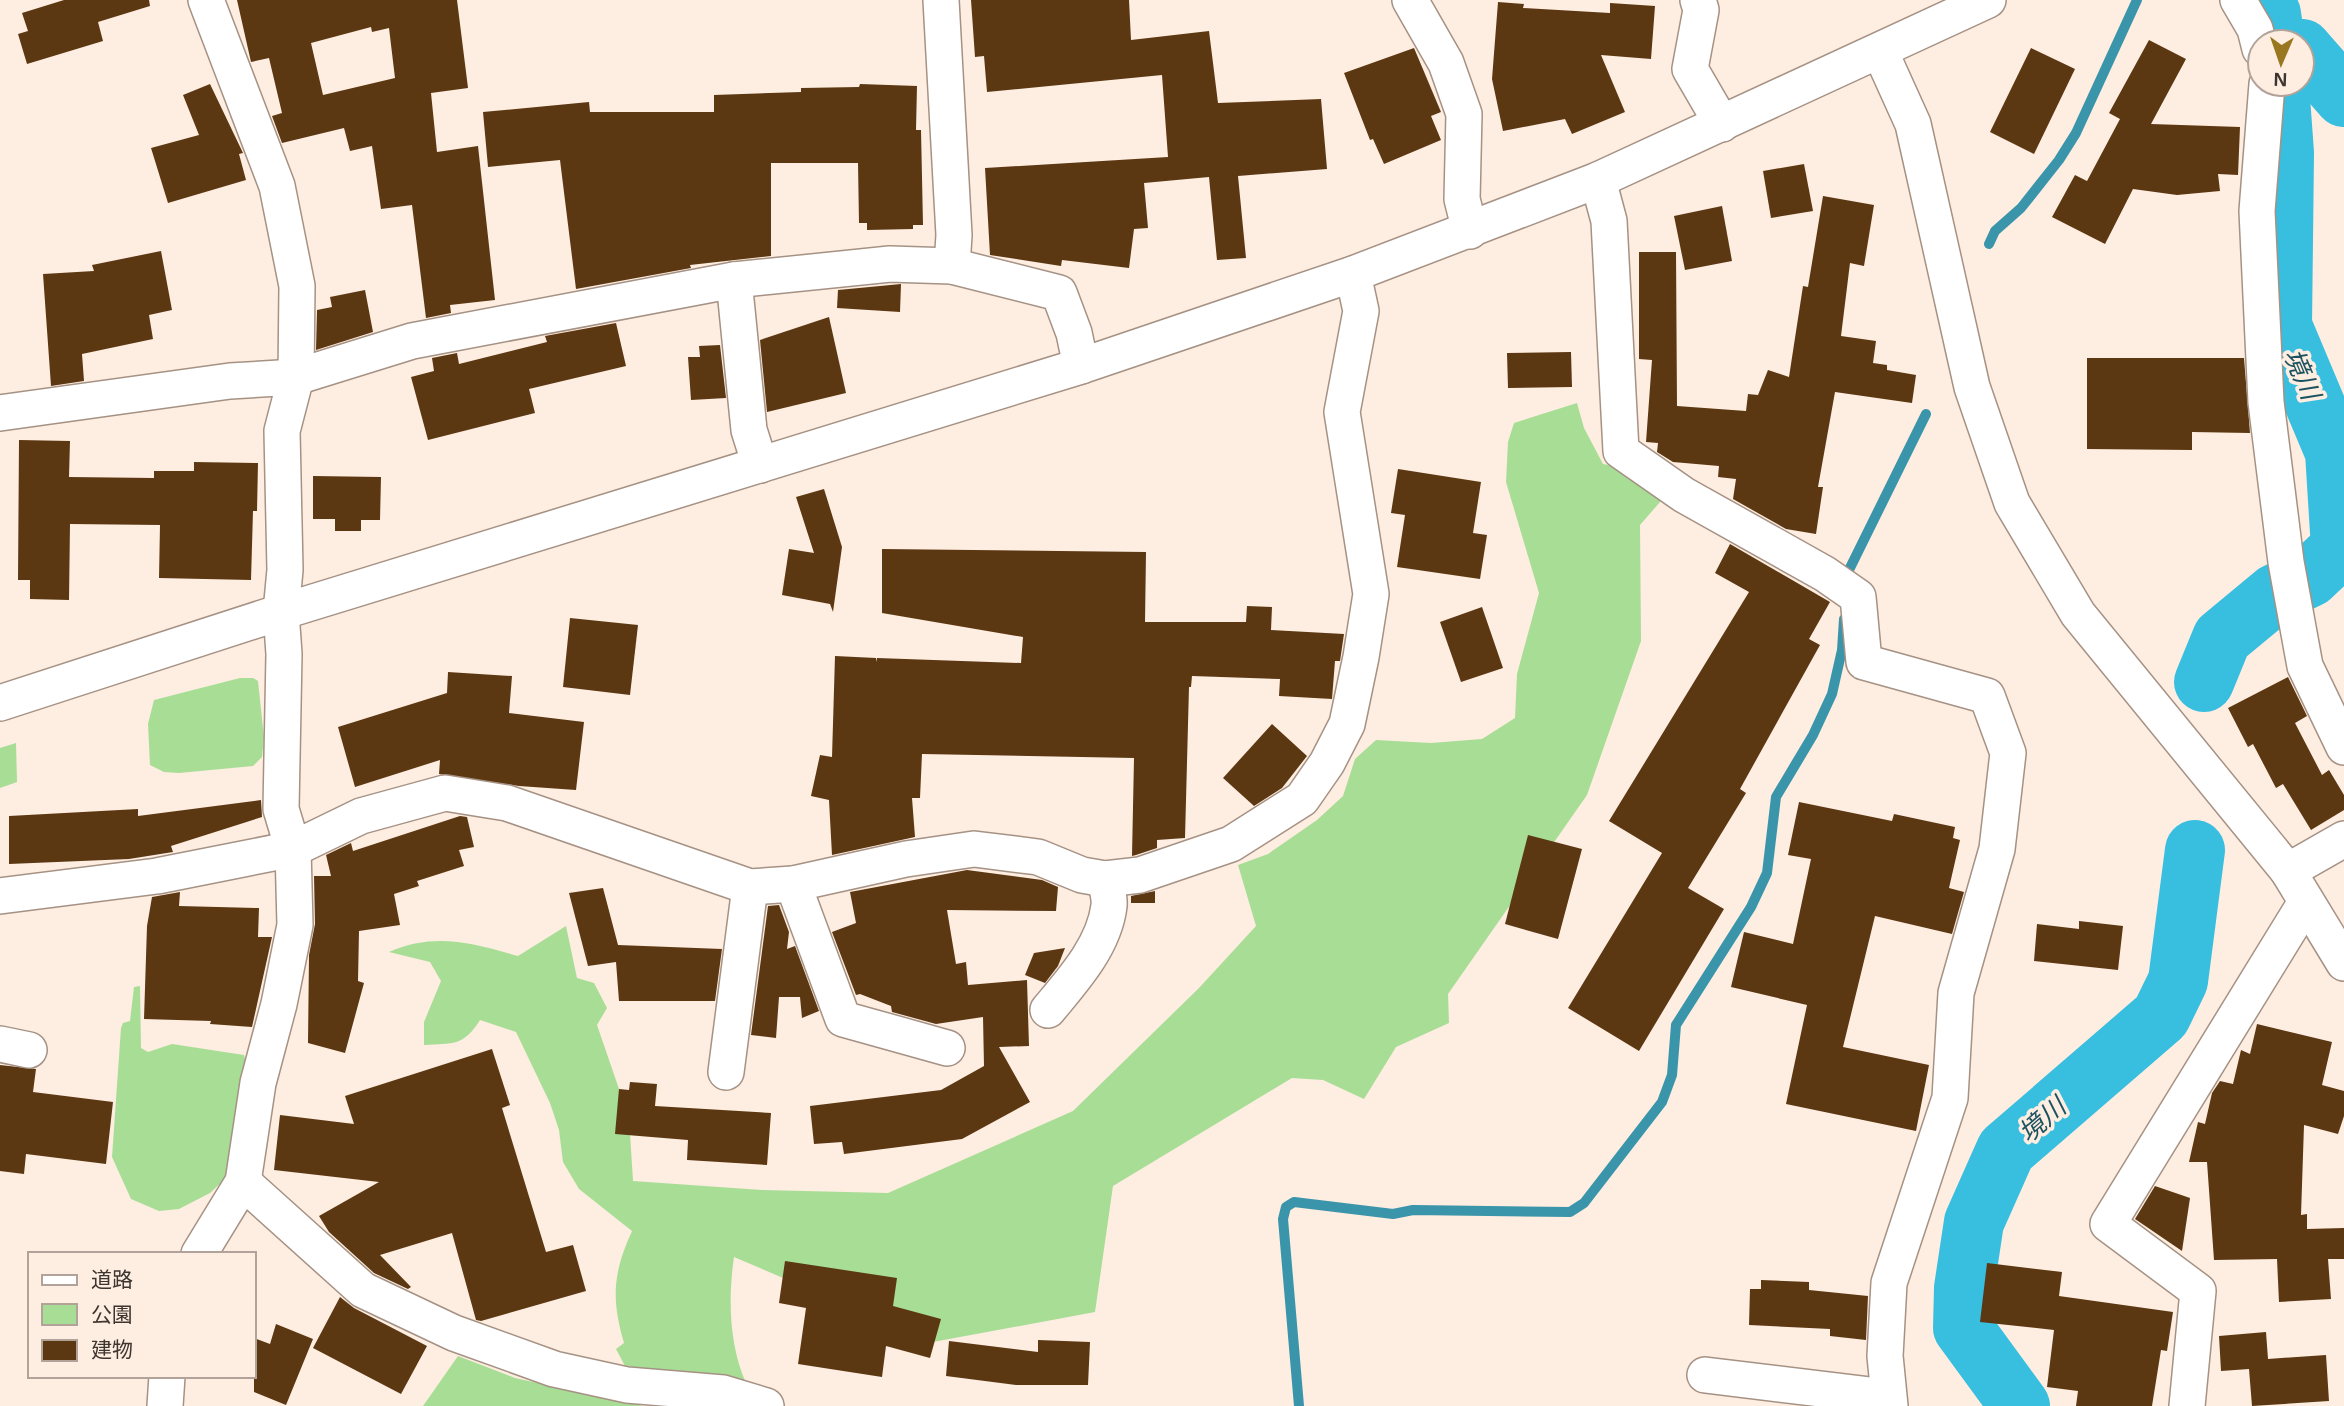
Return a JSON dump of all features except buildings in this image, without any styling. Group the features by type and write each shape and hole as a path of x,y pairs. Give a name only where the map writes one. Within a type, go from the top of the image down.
{"street":[{"path":"200,1252 243,1182 258,1083 279,1004 295,925 293,849 281,809 284,654 281,612 285,570 282,431 296,377 296,286 277,186 206,0"},
{"path":"941,0 954,235 951,266"},
{"path":"1410,0 1446,63 1464,114 1462,199 1470,231"},
{"path":"1698,0 1702,10 1690,69 1722,124"},
{"path":"0,703 281,612 1081,366 1353,274 1598,180 1988,0"},
{"path":"2238,0 2254,28"},
{"path":"1880,51 1913,124 1972,387 2012,503 2078,614 2288,871 2344,963"},
{"path":"2266,98 2257,211 2266,402 2286,562 2305,666 2344,747"},
{"path":"1598,180 1609,220 1622,451 1684,495 1825,574 1858,597 1864,662 1987,695 2008,753 1997,849 1956,993 1950,1098 1889,1283 1885,1356 1888,1401 1705,1375"},
{"path":"0,413 230,381 296,377 412,341 734,280 890,264 951,266 1059,293 1074,333 1081,366"},
{"path":"0,896 157,876 293,849 361,816 445,793 507,803 750,887 793,884 906,859 974,849 1038,857 1083,875 1105,879 1140,875 1231,844 1302,799 1327,763 1347,723 1371,594 1342,412 1361,312 1353,274"},
{"path":"734,280 749,430 760,465"},
{"path":"2288,871 2344,839"},
{"path":"1048,1010 1084,967 1102,929 1109,906 1105,879"},
{"path":"793,884 843,1019 947,1048"},
{"path":"726,1072 750,887"},
{"path":"2187,1406 2198,1291 2108,1224 2306,902"},
{"path":"243,1182 363,1290 454,1333 554,1369 627,1385 723,1393 766,1406"},
{"path":"165,1406 167,1378"}],"green space":[{"path":"1577,403 1584,428 1603,464 1680,479 1640,525 1641,641 1587,795 1448,994 1449,1023 1396,1047 1364,1099 1323,1080 1292,1078 1113,1186 1095,1312 933,1342 734,1257 731,1321 736,1353 746,1383 625,1366 616,1349 624,1343 617,1312 616,1286 621,1260 632,1231 579,1189 563,1162 559,1130 550,1103 516,1032 480,1020 468,1035 456,1042 424,1045 424,1022 441,981 430,962 389,952 422,942 438,941 485,947 518,956 566,926 577,978 594,983 607,1008 597,1025 629,1118 633,1181 762,1190 888,1193 1073,1111 1199,988 1256,926 1238,865 1268,854 1317,820 1343,796 1355,759 1376,740 1431,743 1482,739 1515,718 1517,674 1539,593 1506,482 1508,442 1514,423"},
{"path":"240,678 253,678 258,681 264,738 262,757 253,766 179,773 164,772 150,765 148,724 154,700"},
{"path":"16,743 17,782 0,788 0,748"},
{"path":"140,986 141,1048 148,1052 172,1044 244,1055 247,1067 226,1178 210,1193 179,1209 159,1211 131,1199 112,1157 121,1028 123,1023 130,1021 134,987"},
{"path":"458,1356 515,1378 643,1406 423,1406"}],"waterway":[{"path":"1989,244 1995,231 2021,208 2059,160 2076,133 2137,0"},
{"name":"境川","path":"2264,0 2271,14 2273,28"},
{"path":"2316,65 2344,97"},
{"name":"境川","path":"2204,682 2222,638 2275,594 2310,577 2341,548 2335,452 2282,326 2284,153 2280,98"},
{"path":"1847,580 1848,572 1926,414"},
{"path":"1299,1406 1283,1219 1286,1207 1294,1202 1393,1214 1413,1210 1570,1212 1584,1203 1662,1102 1672,1075 1676,1025 1751,907 1767,873 1776,797 1813,735 1832,694 1842,650 1844,619"},
{"name":"境川","path":"2020,1406 1963,1328 1964,1288 1974,1222 2006,1150 2161,1016 2178,981 2195,850"}]}
